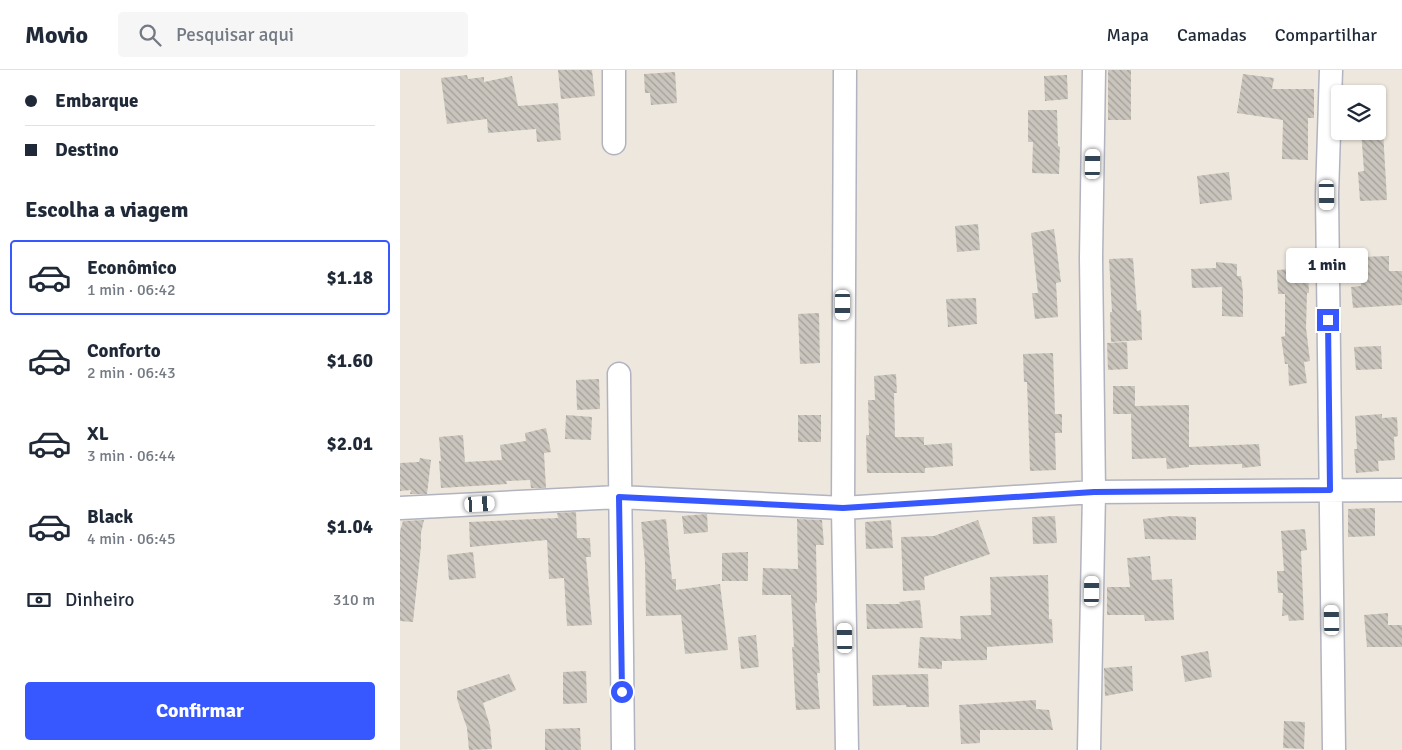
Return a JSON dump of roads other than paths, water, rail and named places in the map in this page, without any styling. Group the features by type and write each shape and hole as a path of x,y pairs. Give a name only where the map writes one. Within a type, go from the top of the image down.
{"street":[{"path":"614,70 614,143"},
{"path":"845,70 843,508 847,750"},
{"path":"1089,750 1094,492 1091,258 1094,70"},
{"path":"1331,70 1327,195 1334,750"},
{"path":"619,374 623,750"},
{"path":"400,508 619,497 843,508 1094,492 1402,490"}]}
